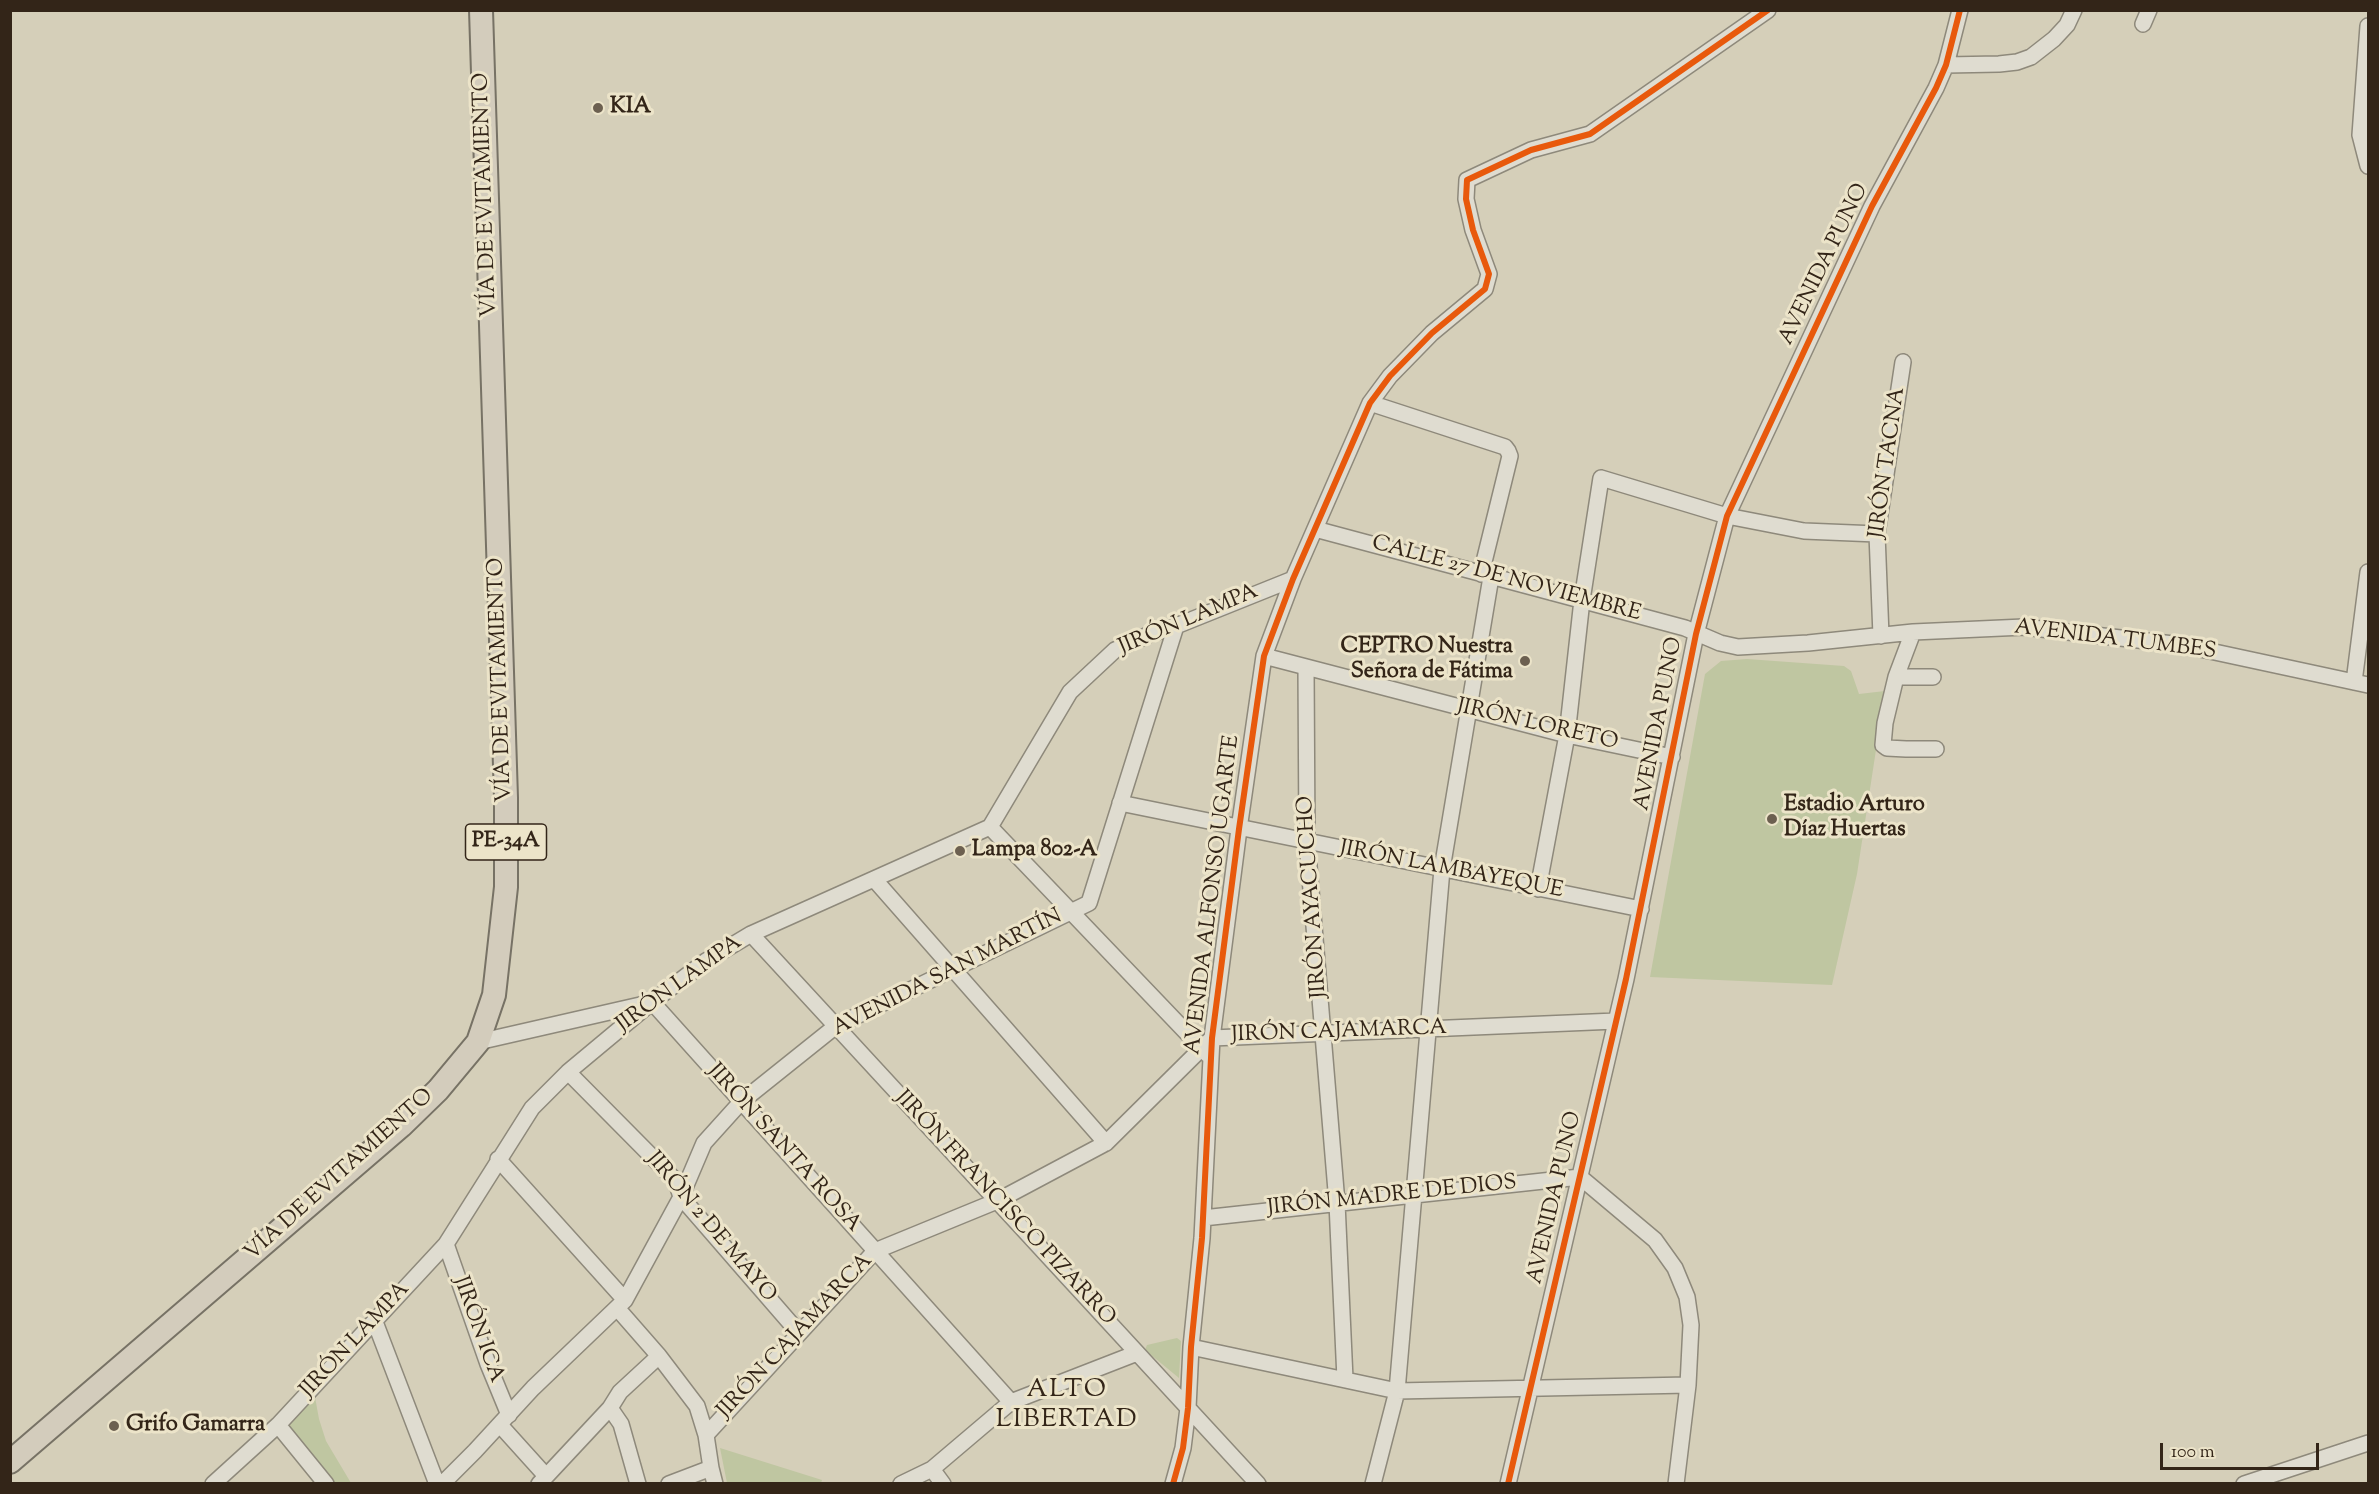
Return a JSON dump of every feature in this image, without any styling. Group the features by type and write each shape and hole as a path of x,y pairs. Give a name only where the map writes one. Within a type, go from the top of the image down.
{"highway":[{"name":"VÍA DE EVITAMIENTO","path":"10,1462 401,1126 438,1090 478,1042 494,994 506,887 505,786 481,10"}],"street":[{"name":"AVENIDA ALFONSO UGARTE","path":"1173,1484 1183,1448 1188,1408 1191,1347 1203,1218 1208,1048 1263,656 1293,579 1370,403 1390,375 1432,333 1485,289 1489,274 1473,230 1466,199 1467,180 1531,150 1590,134 1768,10"},
{"name":"AVENIDA PUNO","path":"1508,1484 1641,909 1696,634 1727,516 1872,206 1936,88 1946,65 1960,10"},
{"path":"1946,65 2018,62 2043,49 2067,25 2074,10"},
{"path":"2368,26 2360,135 2368,166"},
{"name":"JIRÓN TACNA","path":"1881,636 1877,534 1903,362"},
{"path":"1370,403 1505,447 1510,456 1486,576 1469,710 1442,869 1397,1391 1373,1484"},
{"path":"1539,889 1567,735 1582,600 1601,478 1727,516 1804,531 1877,534"},
{"name":"CALLE 27 DE NOVIEMBRE","path":"1315,529 1685,628 1696,634"},
{"path":"2361,684 2368,572"},
{"name":"JIRÓN LAMPA","path":"213,1484 278,1425 446,1244 532,1108 568,1072 651,1002 706,961 751,934 990,827 1070,692 1115,650 1293,579"},
{"name":"AVENIDA SAN MARTÍN","path":"442,1484 547,1374 621,1304 681,1197 704,1143 741,1102 836,1026 1089,903 1176,626"},
{"name":"AVENIDA TUMBES","path":"1696,634 1738,647 1913,632 2001,627 2045,629 2182,645 2361,684"},
{"path":"1913,632 1896,677 1885,723 1883,745 1887,748 1936,749"},
{"name":"JIRÓN LORETO","path":"1263,656 1567,735 1672,757"},
{"name":"JIRÓN AYACUCHO","path":"1305,667 1307,843 1337,1203 1345,1379"},
{"path":"1896,677 1933,677"},
{"name":"JIRÓN LAMBAYEQUE","path":"1120,803 1307,843 1641,909"},
{"path":"990,827 1071,912 1208,1048"},
{"path":"874,879 1106,1143"},
{"name":"JIRÓN FRANCISCO PIZARRO","path":"751,934 1258,1484"},
{"path":"478,1042 651,1002"},
{"name":"JIRÓN SANTA ROSA","path":"651,1002 1011,1402"},
{"name":"JIRÓN CAJAMARCA","path":"705,1435 875,1251 997,1201 1106,1143 1208,1048 1323,1034 1616,1021"},
{"name":"JIRÓN 2 DE MAYO","path":"568,1072 676,1181 681,1197 799,1333"},
{"path":"498,1159 621,1304 697,1406 716,1484"},
{"path":"1580,1176 1655,1240 1675,1268 1687,1297 1691,1325 1688,1385 1676,1484"},
{"name":"JIRÓN MADRE DE DIOS","path":"1203,1218 1580,1176"},
{"name":"JIRÓN ICA","path":"446,1244 488,1364 504,1420 542,1480"},
{"path":"375,1322 437,1484"},
{"path":"1191,1347 1397,1391 1688,1385"},
{"path":"901,1484 932,1469 1011,1402 1137,1353"},
{"path":"542,1480 610,1408 620,1392 659,1356"},
{"path":"610,1408 621,1424 638,1484"},
{"path":"278,1425 326,1484"},
{"path":"2244,1484 2368,1443"},
{"path":"669,1484 711,1468"},
{"path":"932,1469 943,1484"}],"green space":[{"name":"Estadio Arturo Díaz Huertas","path":"1747,659 1844,666 1851,671 1859,694 1885,691 1857,874 1832,985 1650,977 1705,674 1721,661"},
{"path":"1177,1338 1181,1341 1179,1378 1145,1350 1147,1345"},
{"path":"312,1393 326,1441 351,1483 330,1483 285,1424"},
{"path":"720,1448 822,1480 821,1483 727,1483"}],"cycle path":[{"path":"1173,1484 1183,1448 1188,1408 1191,1347 1202,1238 1212,1038 1239,829 1264,656 1293,579 1370,403 1390,376 1432,333 1485,289 1489,274 1473,230 1466,199 1467,180 1531,150 1590,134 1768,10"},
{"path":"1508,1484 1626,979 1696,634 1727,516 1872,206 1936,88 1946,65 1960,10"}],"place":[{"name":"KIA","path":"598,108"},
{"name":"CEPTRO Nuestra Señora de Fátima","path":"1525,661"},
{"name":"Estadio Arturo Díaz Huertas","path":"1772,819"},
{"name":"Lampa 802-A","path":"960,851"},
{"name":"Grifo Gamarra","path":"114,1426"}],"district":[{"name":"ALTO LIBERTAD","path":"1067,1407"}]}
